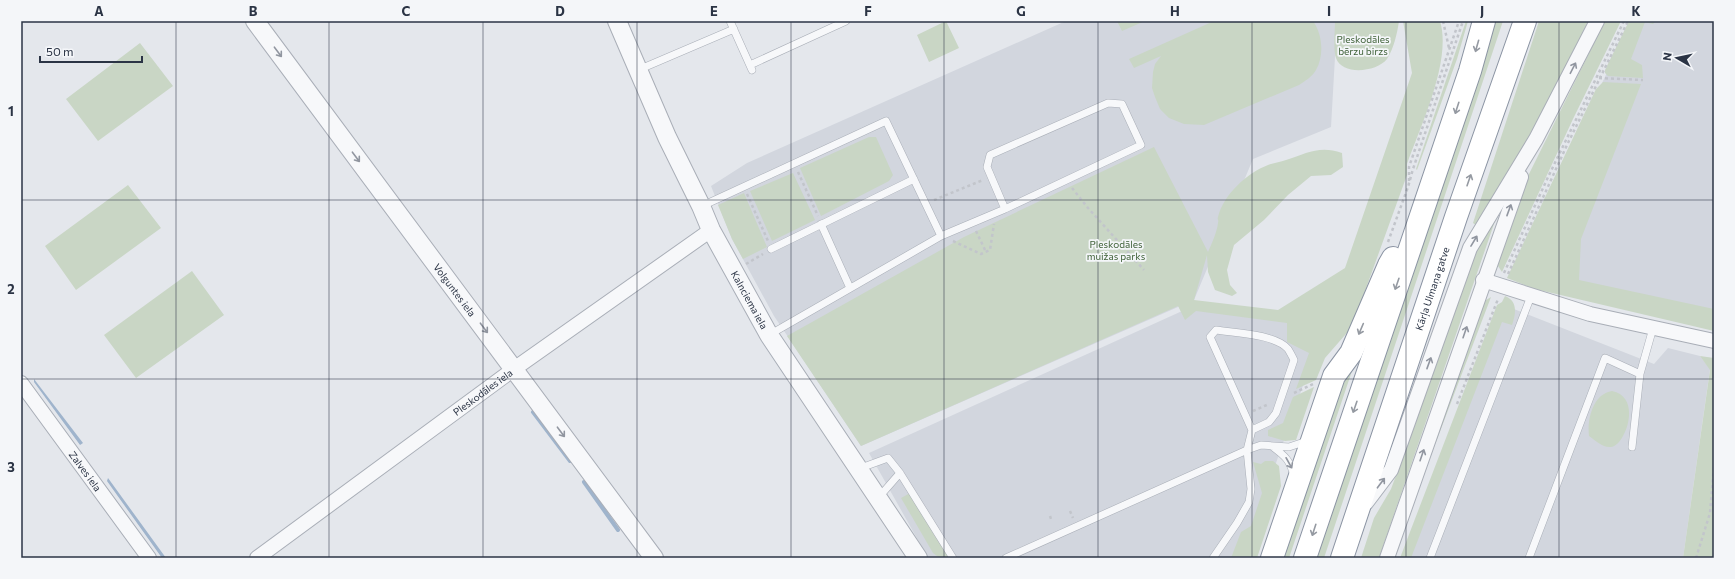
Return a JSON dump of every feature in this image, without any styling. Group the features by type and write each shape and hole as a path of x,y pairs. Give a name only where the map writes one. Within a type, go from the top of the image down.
{"highway":[{"path":"1305,558 1418,220 1465,85 1484,21"},
{"name":"Kārļa Ulmaņa gatve","path":"1342,558 1358,514 1456,216 1524,21"},
{"path":"1272,558 1334,376 1351,353 1389,265 1418,220"}],"street":[{"name":"Volguntes iela","path":"255,21 654,558"},
{"name":"Kalnciema iela","path":"617,21 667,137 701,206 711,230 769,335 918,558"},
{"path":"1358,514 1391,470 1470,248 1536,139 1597,21"},
{"path":"1387,558 1483,280 1536,139"},
{"name":"Pleskodāles iela","path":"256,558 514,369 711,230"},
{"path":"1483,280 1590,314 1714,341"},
{"name":"Zalves iela","path":"21,383 149,558"}],"lane":[{"path":"730,21 751,68 846,21"},
{"path":"638,70 734,29"},
{"path":"769,335 941,236 1005,209 1141,145 1122,104 1108,103 990,155 988,167 1005,209"},
{"path":"701,206 886,121 941,236"},
{"path":"771,249 914,179"},
{"path":"821,224 850,288"},
{"path":"1430,558 1532,296"},
{"path":"1632,447 1640,374 1653,328"},
{"path":"1213,558 1237,523 1248,502 1251,489 1247,450 1252,430 1210,337 1216,330 1260,336 1281,343 1289,349 1294,360 1276,413 1269,422 1252,430"},
{"path":"1529,558 1605,358 1640,374"},
{"path":"1006,558 1247,450 1261,445 1289,447 1303,443 1313,436"},
{"path":"1272,446 1285,456 1291,463 1296,484"},
{"path":"858,469 888,458 900,473 953,558"},
{"path":"878,498 900,473"}],"path":[{"path":"1443,21 1449,50"},
{"path":"1458,21 1409,167 1408,187 1463,21"},
{"path":"1504,275 1549,175 1624,21"},
{"path":"1596,77 1642,80"},
{"path":"794,163 821,224"},
{"path":"926,203 991,176"},
{"path":"1066,180 1088,208 1144,270"},
{"path":"742,266 771,249 744,186"},
{"path":"941,236 981,254 986,252 990,250 996,213"},
{"path":"973,223 986,252"},
{"path":"1696,558 1710,513 1714,466"},
{"path":"1070,511 1073,519"}],"shaded area":[{"path":"1066,21 1335,21 1335,57 1331,127 1253,159 1194,300 861,446 774,316 732,239 711,186 747,163"},
{"path":"1631,21 1714,21 1714,327 1513,274"},
{"path":"1506,306 1654,364 1668,348 1700,356 1710,369 1683,558 1403,558"},
{"path":"1191,307 1294,319 1316,348 1243,558 928,558 869,453"}],"green space":[{"path":"946,21 959,48 929,62 917,35"},
{"path":"1117,21 1145,21 1122,31"},
{"path":"1214,21 1313,21 1319,33 1321,46 1319,64 1312,75 1299,85 1204,125 1184,124 1169,118 1160,109 1152,88 1155,64 1161,56 1134,68 1129,59"},
{"name":"Pleskodāles bērzu birzs","path":"1335,21 1399,21 1395,41 1387,59 1376,67 1368,69 1352,70 1345,68 1336,58 1334,40"},
{"name":"Pleskodāles muižas parks","path":"1403,21 1440,21 1443,37 1439,73 1427,112 1407,164 1407,175 1352,327 1325,358 1316,380 1296,389 1309,353 1287,342 1287,323 1196,311 1185,320 1178,306 861,446 787,336 964,237 1154,147 1208,252 1217,230 1218,217 1225,200 1237,185 1252,173 1268,165 1314,151 1327,150 1342,153 1343,167 1331,175 1311,176 1288,195 1264,220 1234,245 1227,270 1230,285 1237,293 1232,296 1215,290 1208,272 1207,255 1194,300 1278,310 1345,268 1412,73"},
{"path":"1466,21 1468,21 1457,59 1417,170 1416,169"},
{"path":"1495,21 1503,21 1324,558 1316,558"},
{"path":"1539,21 1588,21 1549,102 1477,226 1473,223"},
{"path":"1605,21 1621,21 1573,119 1502,272 1498,266 1496,254 1528,176"},
{"path":"1629,21 1656,21 1653,24 1645,22 1631,59 1642,65 1643,78 1608,76 1605,73 1605,70"},
{"path":"140,43 173,86 98,141 66,99"},
{"path":"1603,82 1641,84 1581,239 1579,280 1714,309 1714,331 1535,289 1507,278 1596,89"},
{"path":"869,137 876,137 893,175 889,181 821,216 800,168"},
{"path":"793,173 815,220 772,241 750,191"},
{"path":"128,185 161,228 76,290 45,246"},
{"path":"744,193 767,247 743,259 732,239 718,205"},
{"path":"1493,220 1495,221 1379,558 1361,558 1374,518 1391,489 1397,473 1474,251"},
{"path":"192,271 224,315 136,378 104,335"},
{"path":"1505,296 1512,301 1515,308 1512,325 1502,322 1411,558 1400,558 1497,305 1502,302"},
{"path":"1491,297 1392,558 1481,303"},
{"path":"1700,356 1714,358 1714,558 1683,558 1710,370"},
{"path":"1352,371 1289,558 1278,558 1321,433 1345,380"},
{"path":"1314,387 1296,440 1285,441 1268,436 1268,430 1283,423 1293,397"},
{"path":"1612,391 1621,395 1627,402 1629,411 1626,430 1621,439 1616,445 1608,447 1600,444 1589,436 1589,422 1590,415 1596,402 1605,393"},
{"path":"1265,461 1273,461 1279,466 1281,486 1257,558 1231,558 1241,532 1251,526 1262,493 1253,462 1261,464"},
{"path":"912,492 952,556 942,558 933,553 901,498"}],"water":[{"path":"34,379 83,443 80,445 34,382"},
{"path":"108,478 166,558 162,558 107,481"}],"waterway":[{"path":"533,412 570,461"},
{"path":"584,482 618,530"}]}
